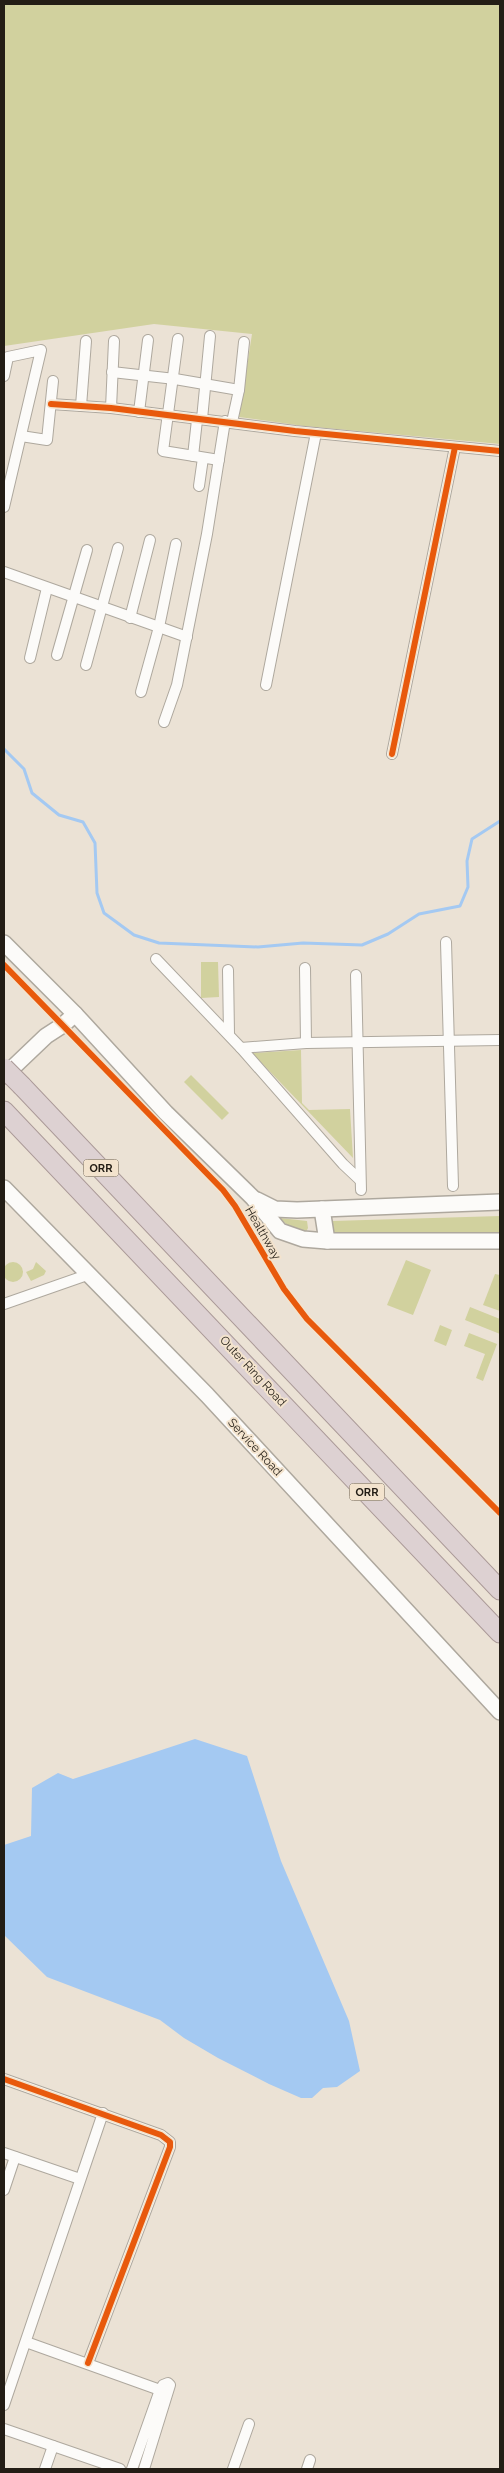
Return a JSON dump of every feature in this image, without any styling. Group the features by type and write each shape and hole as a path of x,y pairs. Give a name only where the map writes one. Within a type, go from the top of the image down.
{"highway":[{"name":"ORR","path":"4,1068 180,1250 500,1590"},
{"name":"Outer Ring Road","path":"4,1111 148,1260 500,1633"}],"main road":[{"path":"4,943 75,1014 166,1113 253,1198 280,1231 303,1239 327,1241 500,1241"},
{"path":"4,1076 46,1036 63,1025 75,1014"},
{"name":"Service Road","path":"4,1188 214,1403 500,1712"},
{"path":"253,1198 276,1209 500,1202"},
{"path":"322,1209 327,1241"}],"street":[{"path":"199,486 200,420 210,336"},
{"path":"178,339 163,451 219,460"},
{"path":"139,412 148,340"},
{"path":"80,406 86,341"},
{"path":"112,408 114,341"},
{"path":"164,722 177,685 219,460 238,390 244,342"},
{"path":"4,376 8,357 41,350 4,507"},
{"path":"112,372 174,379 238,390"},
{"path":"21,436 47,440 53,382"},
{"path":"51,404 112,408 316,433 500,451"},
{"path":"266,685 316,433"},
{"path":"392,754 456,447"},
{"path":"130,618 150,540"},
{"path":"141,692 159,628 176,544"},
{"path":"86,665 118,548"},
{"path":"57,655 87,550"},
{"path":"4,572 187,637"},
{"path":"30,658 47,588"},
{"path":"446,942 453,1186"},
{"path":"156,959 229,1034 361,1185 356,974"},
{"path":"305,968 306,1043"},
{"path":"228,970 229,1034"},
{"path":"241,1048 306,1043 500,1040"},
{"path":"4,1304 87,1275"},
{"path":"4,2079 161,2135 170,2142 170,2147 88,2363"},
{"path":"4,2405 102,2113"},
{"path":"4,2153 80,2179"},
{"path":"4,2190 15,2157"},
{"path":"26,2342 160,2390"},
{"path":"132,2469 160,2390 165,2383 170,2384 144,2469"},
{"path":"233,2469 249,2424"},
{"path":"4,2428 120,2469"},
{"path":"45,2469 54,2446"}],"green space":[{"path":"4,4 500,4 500,444 304,426 239,417 252,334 154,324 4,346"},
{"path":"201,962 218,962 219,997 201,998"},
{"path":"301,1050 302,1103 309,1110 350,1109 353,1158 252,1053"},
{"path":"191,1075 229,1113 222,1120 184,1082"},
{"path":"500,1216 500,1235 335,1237 329,1227 332,1221"},
{"path":"280,1218 307,1221 308,1228 305,1234 286,1224"},
{"path":"406,1260 431,1270 413,1315 387,1305"},
{"path":"13,1262 20,1265 23,1272 20,1279 13,1282 6,1279 3,1272 6,1265"},
{"path":"36,1262 46,1271 44,1275 31,1281 26,1272 33,1269"},
{"path":"495,1274 500,1275 500,1311 483,1305"},
{"path":"470,1307 500,1319 500,1334 465,1320"},
{"path":"440,1325 452,1330 446,1346 434,1341"},
{"path":"469,1333 497,1344 483,1381 476,1378 485,1354 464,1346"}],"water":[{"path":"195,1739 247,1756 281,1861 349,2021 360,2071 337,2087 323,2088 312,2098 301,2098 218,2058 184,2038 160,2020 47,1977 4,1935 4,1845 31,1836 32,1788 58,1773 73,1779"}],"waterway":[{"path":"4,749 24,769 32,793 59,815 83,822 95,843 97,893 104,913 134,935 159,943 258,947 303,943 362,945 388,934 419,914 460,906 468,887 467,861 472,839 500,821"}],"cycle path":[{"path":"51,404 111,408 295,431 500,451"},
{"path":"392,754 455,447"},
{"name":"Healthway","path":"4,965 223,1190 235,1206 284,1289 307,1319 500,1513"},
{"path":"4,2079 161,2135 170,2142 170,2147 88,2363"}]}
